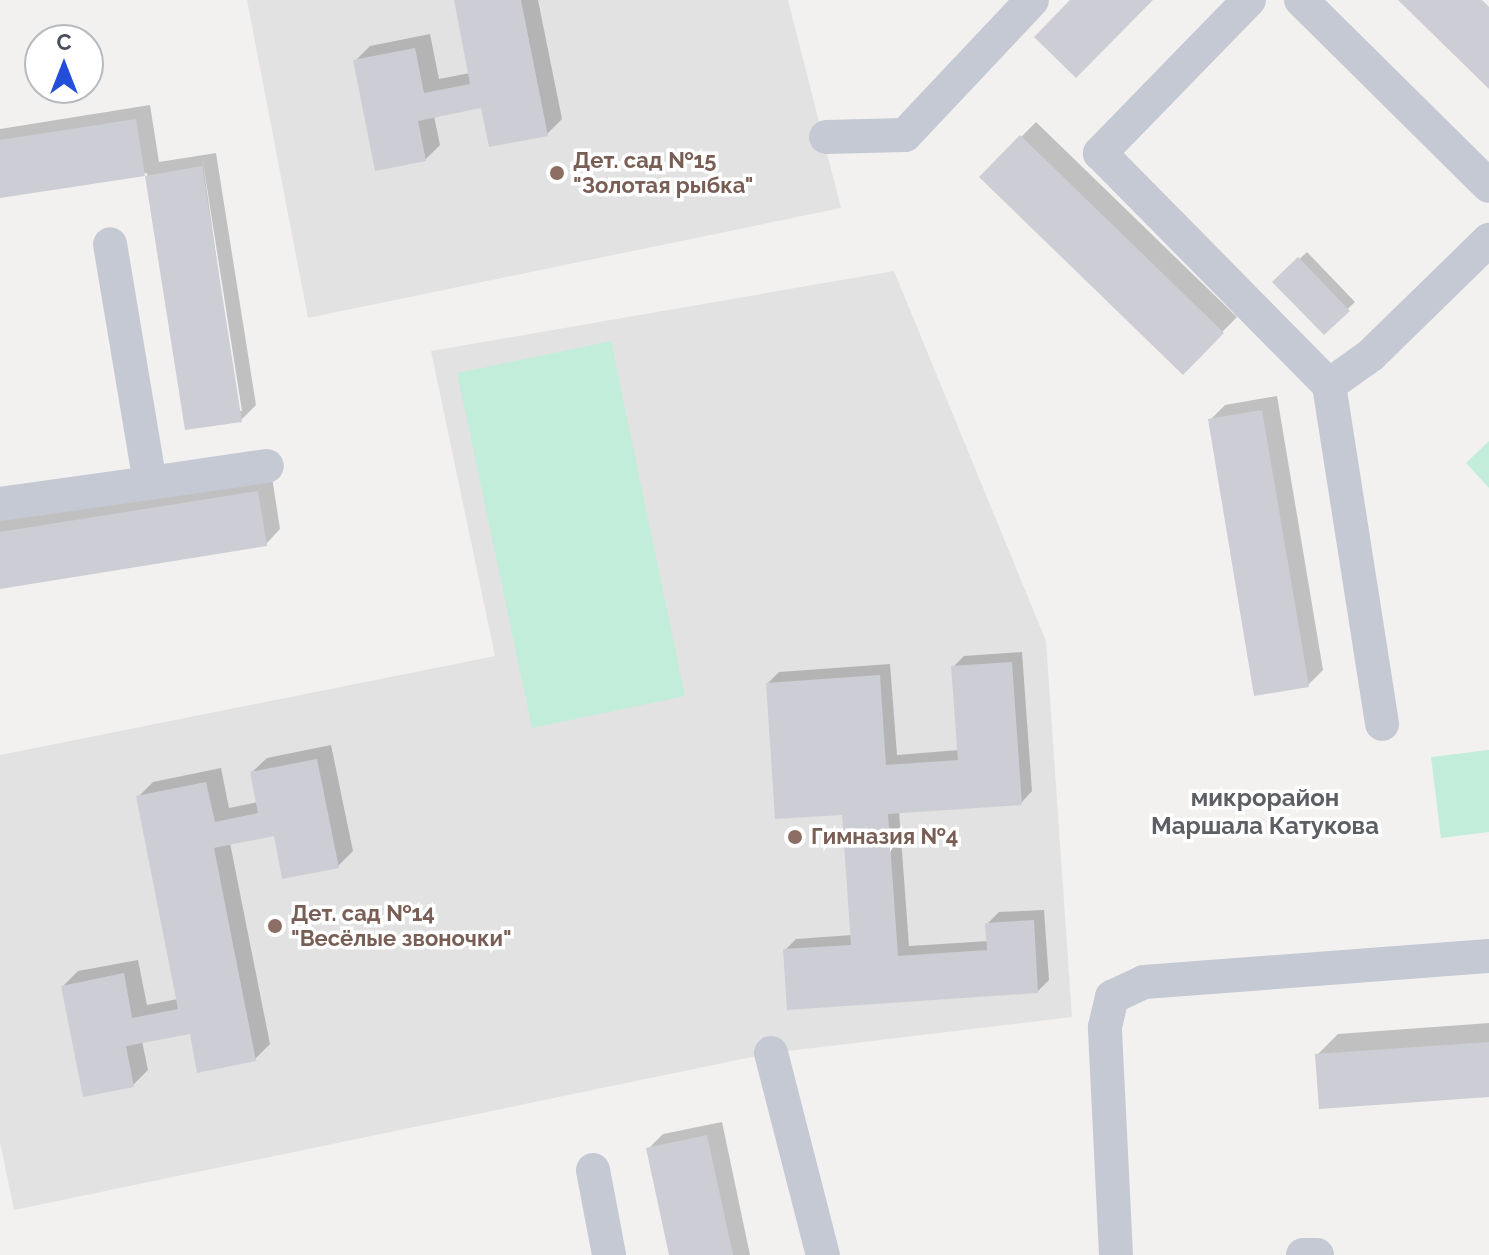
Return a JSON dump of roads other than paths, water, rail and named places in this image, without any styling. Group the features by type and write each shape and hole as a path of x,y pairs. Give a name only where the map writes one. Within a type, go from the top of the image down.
{"lane":[{"path":"826,137 905,135 1032,0"},
{"path":"1249,0 1100,153 1329,385 1382,724"},
{"path":"1301,0 1489,186"},
{"path":"1329,385 1371,355 1489,240"},
{"path":"110,244 150,483"},
{"path":"0,504 267,466"},
{"path":"1116,1255 1105,1027 1112,997 1144,982 1489,956"},
{"path":"771,1053 823,1255"},
{"path":"593,1170 609,1255"},
{"path":"1303,1255 1317,1255"}],"place":[{"name":"Дет. сад №15 \"Золотая рыбка\"","path":"557,173"},
{"name":"Гимназия №4","path":"795,837"},
{"name":"Дет. сад №14 \"Весёлые звоночки\"","path":"275,926"}],"district":[{"name":"микрорайон Маршала Катукова","path":"1265,812"}]}
